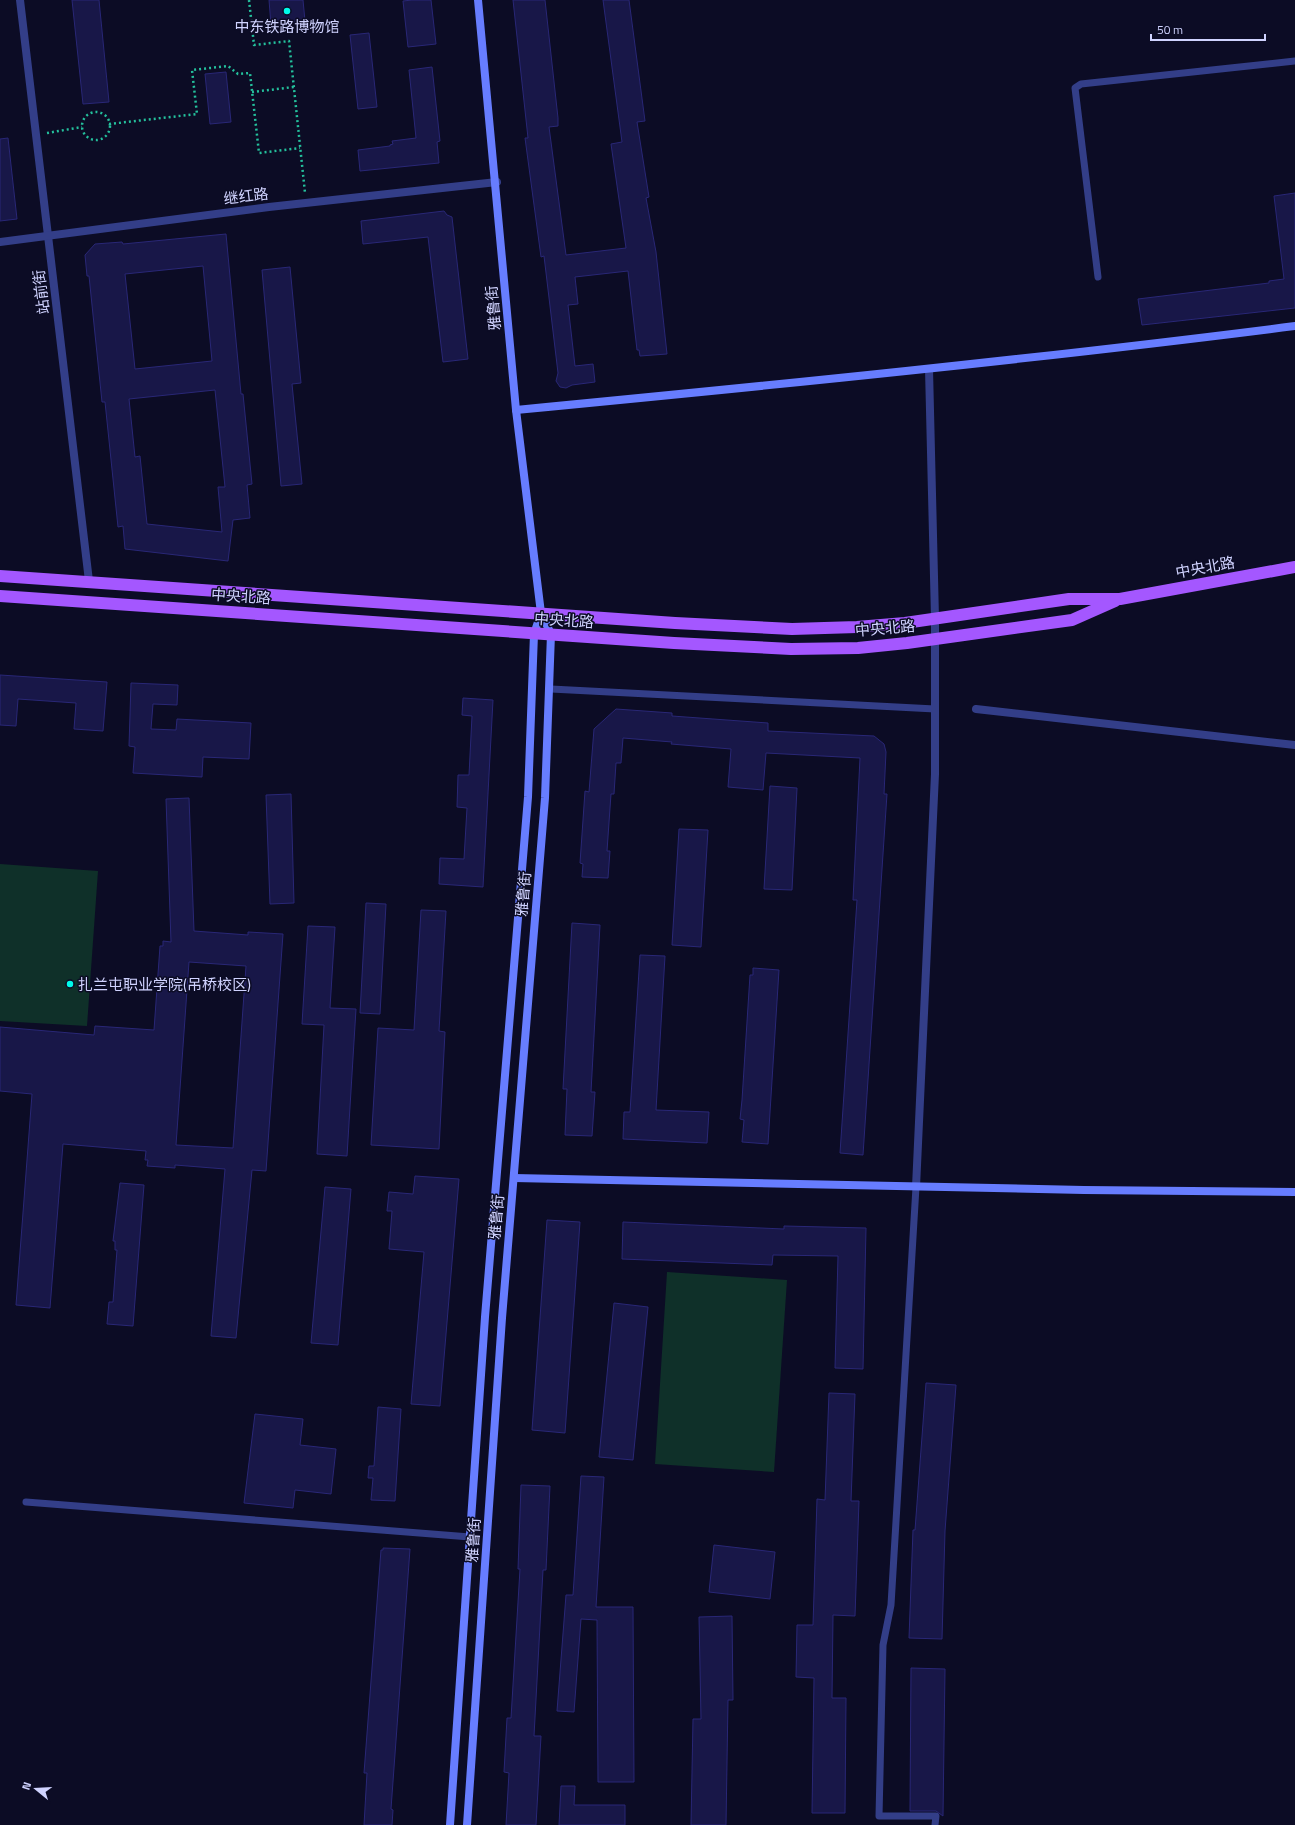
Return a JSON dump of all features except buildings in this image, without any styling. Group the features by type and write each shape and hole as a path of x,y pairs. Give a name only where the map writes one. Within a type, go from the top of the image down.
{"main road":[{"name":"雅鲁街","path":"467,1825 514,1178 545,798 551,634 541,613 516,410 478,0"},
{"path":"516,410 929,369 1145,345 1295,326"},
{"name":"中央北路","path":"0,576 792,629 857,627 935,618 1069,599 1120,599 1295,567"},
{"name":"中央北路","path":"0,596 534,634 791,649 858,648 1072,620 1120,599"},
{"name":"雅鲁街","path":"450,1825 486,1309 528,797 534,634 541,613"},
{"path":"514,1178 916,1187 1295,1192"}],"street":[{"name":"站前街","path":"20,0 89,582"},
{"name":"继红路","path":"0,242 307,203 496,182"},
{"path":"916,1187 934,782 935,618 929,369"},
{"path":"976,709 1295,745"}],"lane":[{"path":"1098,277 1075,88 1081,84 1295,61"},
{"path":"550,689 935,709"},
{"path":"916,1187 891,1605 883,1645 879,1816 936,1816 935,1825"},
{"path":"26,1502 470,1537"}],"path":[{"path":"249,0 254,45 289,41 307,203"},
{"path":"109,124 197,114 192,70 228,66 238,74 250,73 259,153 300,148"},
{"path":"252,92 294,87"},
{"path":"94,113 104,115 109,124 108,133 101,139 97,140 86,136 82,127 85,118 94,113"},
{"path":"36,134 82,127"}],"green space":[{"path":"0,864 98,871 87,1026 0,1021"},
{"path":"667,1272 787,1280 774,1472 655,1464"}],"place":[{"name":"中东铁路博物馆","path":"287,11"},
{"name":"扎兰屯职业学院(吊桥校区)","path":"70,984"}]}
